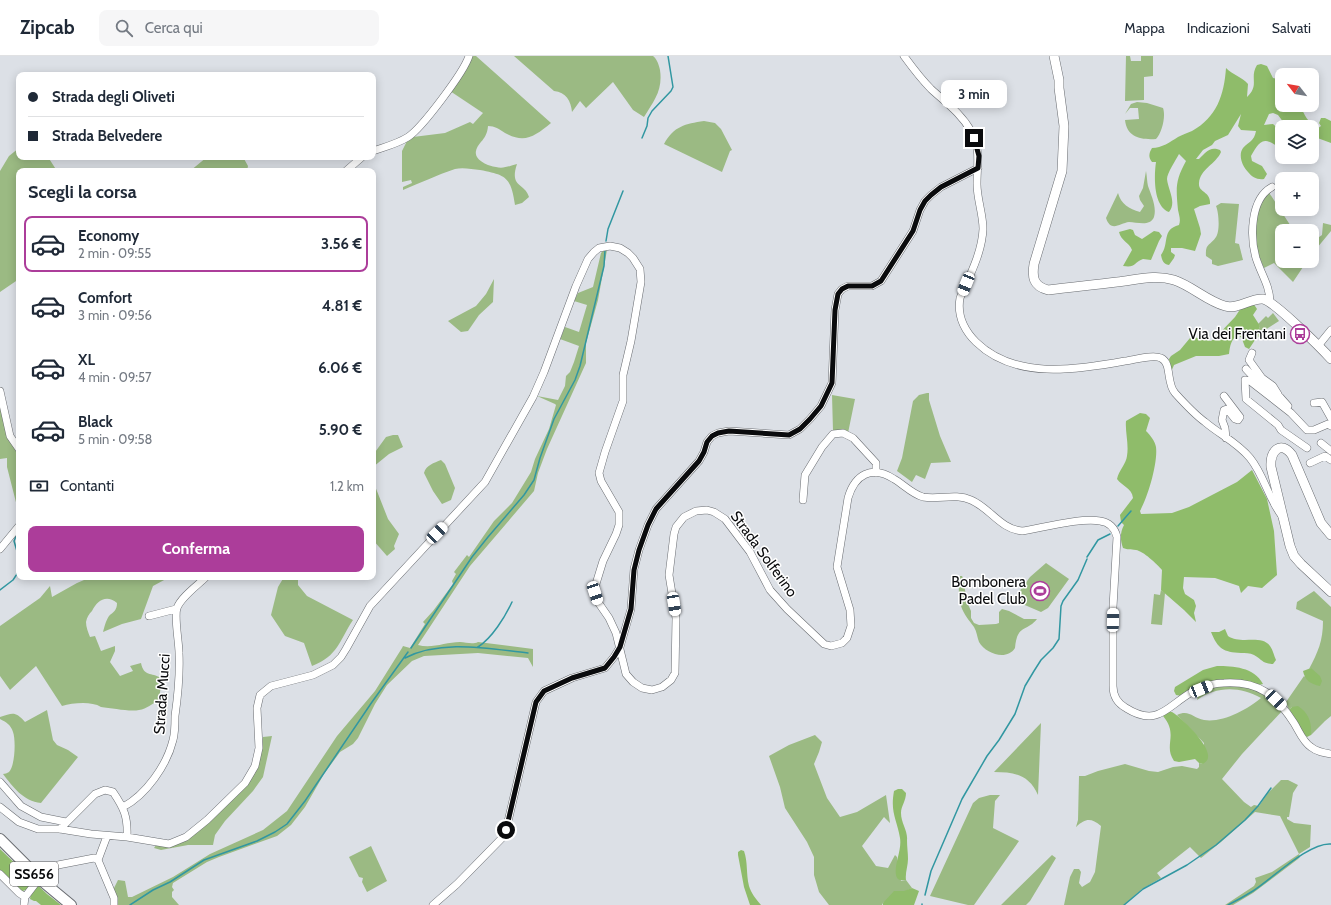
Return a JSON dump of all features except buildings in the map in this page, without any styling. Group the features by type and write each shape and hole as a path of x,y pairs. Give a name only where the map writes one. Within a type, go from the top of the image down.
{"highway":[{"name":"SS656","path":"0,839 42,881 71,905"}],"main road":[{"path":"1054,56 1059,80 1058,88 1064,126 1062,171 1034,264 1033,275 1035,282 1048,290 1146,278 1166,278 1185,284 1226,307 1234,307 1263,299 1270,302 1331,359"},
{"path":"1331,535 1322,523 1292,455 1288,450 1280,448 1276,450 1272,455 1271,467 1290,546 1294,556 1301,564 1331,592"}],"street":[{"path":"376,150 401,141 414,132 459,76 469,56"},
{"path":"904,56 930,88 962,118 971,131 978,150 977,187 982,238 979,252 960,298 959,305 961,319 971,336 986,350 1004,361 1015,365 1037,369 1111,364 1153,356 1160,357 1166,363 1168,378 1173,390 1204,422 1245,452 1253,462 1271,500 1284,518"},
{"path":"349,168 359,160"},
{"path":"433,905 457,884 503,837 506,830 536,702 544,691 572,678 605,668 620,647 631,609 634,570 639,550 648,525 656,509 699,461 707,442 712,436 729,431 789,435 800,429 810,419 821,406 832,383 835,310 838,294 842,289 848,286 872,286 881,281 913,231 920,210 925,201 941,187 978,168"},
{"path":"1270,302 1270,294 1256,258 1254,244 1254,216 1257,204 1268,189 1272,187"},
{"name":"Strada Solferino","path":"127,837 169,844 186,837 207,820 245,783 255,766 260,748 257,708 260,695 272,686 313,675 333,665 341,657 370,606 485,482 533,397 544,372 576,286 588,259 599,248 610,246 620,248 628,253 637,263 642,276 631,341 623,375 623,401 599,473 601,481 616,506 620,519 618,531 603,561 595,587 598,602 609,618 616,633 626,674 633,682 642,688 652,690 662,687 671,680 675,673 676,618 669,575 674,534 676,527 684,517 700,510 714,512 725,519 750,552 770,590 819,640 824,644 831,646 842,643 847,638 851,626 850,610 837,567 848,498 850,490 858,478 868,473 876,473"},
{"path":"1318,346 1331,330"},
{"path":"1252,353 1249,360 1262,378 1273,386 1291,410 1291,414"},
{"path":"1246,369 1259,383 1280,397"},
{"path":"1307,448 1281,430 1278,425 1246,399 1245,380 1250,381 1291,414 1306,430 1314,430 1328,424 1331,426"},
{"path":"0,391 10,436 16,445"},
{"path":"1224,396 1240,417 1238,420 1235,419 1227,409 1224,410 1222,420 1226,438"},
{"path":"1314,403 1322,402 1331,418"},
{"path":"804,500 805,475 822,447 833,434 842,433 853,438 876,463 876,473 893,478 916,494 923,497 957,496 970,499 980,505 1002,524 1016,531 1092,520 1106,523 1112,527 1117,537 1113,607 1113,686 1115,698 1120,704 1141,716 1153,717 1174,706 1192,692 1209,685 1224,683 1258,687 1265,690 1282,706 1307,744 1316,750 1331,754"},
{"path":"1321,443 1331,451"},
{"path":"1310,463 1325,456 1331,460"},
{"path":"0,549 16,530"},
{"path":"149,616 176,609 181,601 203,580"},
{"name":"Strada Mucci","path":"123,807 137,799 151,782 164,763 173,740 180,671 176,609"},
{"path":"0,782 21,806 41,817 66,822"},
{"path":"0,807 19,822 38,829 60,829 107,836 127,837 128,827 123,807 113,792 105,790 95,794 60,829"},
{"path":"107,836 98,860 114,898 114,905"},
{"path":"46,874 58,865 94,858 98,860"},
{"path":"0,874 25,897"},
{"path":"24,905 25,897 35,884"}],"green space":[{"path":"473,56 476,56 551,123 535,135 524,138 512,136 497,128 488,126 486,135 477,148 476,154 479,160 489,165 501,168 517,164 515,172 516,181 529,197 522,203 515,205 512,188 506,179 496,174 480,170 461,168 455,169 403,190 403,187 412,183 411,180 402,182 402,151 407,141 413,137 445,133 470,122 473,124 483,113 450,91 464,72"},
{"path":"514,56 653,56 657,60 660,68 661,77 659,89 644,117 633,110 613,82 586,108 580,101 572,112 569,101 565,95 554,91"},
{"path":"1126,56 1130,56 1131,61 1141,61 1141,56 1153,56 1153,76 1144,77 1144,100 1125,101"},
{"path":"1261,64 1267,66 1273,78 1275,78 1275,112 1303,112 1309,120 1282,120 1278,115 1273,113 1269,114 1264,125 1273,124 1275,126 1275,144 1268,141 1263,141 1255,149 1251,156 1252,161 1262,166 1267,174 1264,179 1255,178 1242,164 1241,154 1243,148 1253,139 1256,131 1241,130 1238,126 1241,114 1228,135 1215,141 1212,145 1203,150 1196,159 1199,159 1206,152 1213,149 1220,150 1221,152 1200,178 1200,189 1207,194 1210,200 1210,204 1194,209 1201,234 1195,251 1182,248 1171,248 1171,252 1175,255 1174,258 1169,265 1165,264 1161,255 1164,250 1168,234 1173,227 1179,225 1180,223 1177,185 1186,161 1179,154 1167,176 1172,200 1169,212 1160,204 1157,197 1155,182 1156,162 1152,162 1150,158 1149,155 1151,150 1152,148 1163,146 1192,131 1208,119 1218,104 1221,96 1226,68 1248,84 1247,97 1253,89 1254,74 1257,65"},
{"path":"1137,102 1147,103 1163,108 1163,124 1156,139 1140,138 1131,134 1128,130 1125,120 1139,119 1138,108 1130,108 1125,114 1131,104"},
{"path":"1321,118 1331,121 1331,143 1319,139 1319,127 1321,126 1319,123"},
{"path":"704,121 715,123 721,129 732,150 730,151 722,172 664,144 672,133 681,127 691,123"},
{"path":"16,150 16,160 50,160 55,168 16,168 16,281 0,292 0,171 9,156"},
{"path":"203,160 245,160 248,166 248,168 194,168"},
{"path":"1146,171 1148,186 1155,209 1152,220 1146,223 1129,222 1116,226 1110,225 1106,218 1118,193 1123,203 1132,209 1140,212 1144,206 1139,196 1143,188"},
{"path":"1268,191 1275,202 1275,216 1284,216 1289,224 1275,224 1275,264 1274,263 1264,268 1257,251 1255,231 1258,209"},
{"path":"1221,203 1239,204 1235,243 1239,244 1243,260 1218,266 1212,264 1212,260 1206,256 1206,249 1216,237 1218,231 1219,222 1216,206"},
{"path":"1323,223 1331,225 1331,231 1319,246 1319,237 1322,235"},
{"path":"1130,229 1133,230 1135,235 1142,239 1154,231 1159,232 1162,236 1151,260 1143,259 1132,266 1123,266 1132,250 1121,237 1119,232"},
{"path":"607,250 598,300 586,343 586,363 547,449 538,473 534,491 470,566 418,645 434,646 455,642 478,642 533,649 533,667 528,658 478,653 424,656 412,661 387,685 375,704 358,738 353,744 340,752 324,774 305,807 291,825 277,836 207,862 173,883 172,887 174,890 172,892 172,897 179,905 115,905 113,890 118,880 125,881 128,897 132,897 173,877 210,854 263,830 287,811 337,736 375,691 403,646 410,648 425,624 423,622 453,584 452,581 456,574 454,572 467,555 469,557 494,521 512,503 531,472 535,459 549,429 556,405 537,396 558,400 565,386 566,376 570,372 579,346 560,339 565,327 579,332 587,305 574,301 578,293 593,287 601,253"},
{"path":"1279,268 1302,268 1293,282"},
{"path":"494,279 493,302 479,315 468,331 461,332 448,321 476,306 486,294"},
{"path":"1253,303 1257,309 1253,315 1260,326 1255,340 1249,349 1245,347 1239,335 1236,336 1230,345 1229,354 1219,356 1196,356 1174,365 1171,372 1169,359 1180,350 1190,338 1193,337 1211,341 1235,317 1241,308"},
{"path":"1273,313 1279,321 1268,328 1255,340 1260,326 1258,324 1266,316 1268,318"},
{"path":"929,393 929,400 940,436 951,462 931,463 925,479 916,475 912,482 897,471 902,458 913,401 919,395"},
{"path":"832,395 855,399 848,433 833,431"},
{"path":"0,405 16,443 16,502 7,467 7,458 0,459"},
{"path":"1140,413 1146,414 1150,418 1146,431 1151,436 1156,447 1152,480 1140,511 1141,514 1172,513 1189,507 1237,482 1252,470 1267,499 1274,531 1277,575 1262,588 1248,586 1241,593 1239,586 1215,578 1184,577 1183,588 1185,594 1194,600 1196,606 1194,613 1196,622 1161,590 1162,570 1160,567 1139,551 1123,548 1122,545 1121,533 1124,525 1121,522 1120,515 1133,498 1129,489 1117,479 1127,456 1128,447 1126,421"},
{"path":"398,435 403,447 389,454 376,465 376,451 386,437"},
{"path":"441,460 445,464 455,488 451,500 442,504 433,491 424,473 428,466"},
{"path":"376,489 388,519 399,534 394,546 395,549 387,556 376,543"},
{"name":"Bombonera Padel Club","path":"1046,563 1069,579 1048,608 1041,612 1013,600 1030,577"},
{"path":"960,576 963,578 967,602 971,611 971,618 974,623 979,625 999,623 999,612 1002,609 1024,619 1037,619 1030,626 1020,632 1016,640 1015,648 1011,652 1002,655 991,653 979,642 975,629 965,615 961,606 959,599"},
{"path":"84,580 164,580 153,586 141,619 122,624 103,632 109,616 117,606 117,603 113,600 106,599 96,604 86,622 90,637 95,636 101,651 115,646 115,651 110,662 120,676 133,671 130,666 141,663 142,667 148,674 161,678 159,701 145,708 135,710 101,707 87,703 62,706 36,666 10,690 0,676 0,626 40,598 50,586 52,597"},
{"path":"282,580 298,580 298,585 307,596 353,620 333,653 321,662 312,666 304,643 285,636 271,615 278,587"},
{"path":"1161,590 1165,593 1162,625 1151,624 1154,594 1160,595"},
{"path":"1314,591 1331,607 1331,716 1311,735 1311,728 1292,707 1289,710 1286,702 1311,668 1309,669 1321,640 1323,621 1296,609 1297,602"},
{"path":"1225,629 1228,636 1233,639 1266,642 1270,646 1276,660 1273,664 1269,664 1252,654 1235,653 1225,650 1219,646 1211,632 1219,632"},
{"path":"1217,666 1230,666 1249,671 1259,678 1263,684 1259,685 1234,680 1182,696 1176,695 1174,691 1175,687 1203,670"},
{"path":"1311,668 1320,676 1322,681 1320,686 1311,683 1305,677 1303,671"},
{"path":"1238,685 1263,692 1283,710 1242,754 1222,779 1244,802 1251,807 1254,805 1259,806 1268,793 1281,780 1288,780 1298,785 1293,793 1289,817 1287,817 1287,819 1294,823 1311,825 1310,847 1299,854 1280,816 1255,812 1201,858 1190,847 1157,873 1161,878 1142,889 1124,905 1064,905 1070,877 1074,869 1079,869 1081,872 1079,883 1082,887 1090,882 1095,872 1101,826 1091,820 1088,820 1076,827 1078,820 1079,776 1085,776 1125,764 1158,772 1173,767 1182,766 1197,769 1199,767 1199,763 1203,764 1204,743 1177,715 1181,713 1188,713 1204,720 1219,720 1242,711 1261,698 1245,691 1228,689 1212,692 1197,700 1199,695 1208,688 1214,686"},
{"path":"1298,706 1305,712 1310,722 1311,735 1307,737 1289,710 1292,707"},
{"path":"47,710 53,740 57,745 78,757 41,803 35,802 19,793 3,774 9,772 13,764 14,741 11,727 0,719 0,717 14,714 19,716 25,722"},
{"path":"1168,712 1172,712 1182,720 1205,746 1208,757 1203,764 1199,763 1195,759 1179,762 1174,761 1170,750 1170,729 1163,716"},
{"path":"1041,723 1038,795 1026,779 1015,774 994,772"},
{"path":"815,735 822,742 814,764 827,798 840,817 857,812 886,795 890,823 884,817 862,846 876,866 888,868 895,855 897,857 901,881 906,880 912,888 883,903 882,905 829,905 819,892 814,875 814,857 807,842 785,808 780,787 769,756 789,745"},
{"path":"272,736 263,777 253,791 225,821 215,835 213,845 188,845 161,850 154,848 158,842 187,837 254,774 260,759 263,737"},
{"path":"902,789 906,793 901,813 907,837 908,862 906,880 900,880 896,875 900,838 893,811 893,799 894,791"},
{"path":"990,795 1000,795 995,801 993,828 1019,841 974,905 968,905 930,896 973,803 979,798"},
{"path":"371,846 387,881 367,892 362,882 363,878 359,877 349,857"},
{"path":"0,849 47,894 61,905 41,905 30,899 31,893 25,890 19,893 0,873"},
{"path":"741,850 744,851 745,855 750,889 761,905 750,905 744,887 738,855 738,852"},
{"path":"1299,854 1300,857 1298,859 1253,893 1233,905 1225,905 1254,886 1256,882 1255,878 1272,872"},
{"path":"1052,855 1056,858 1030,901 1026,905 1001,905"},
{"path":"912,888 919,891 914,905 883,905 883,903 894,891 904,891"}],"waterway":[{"path":"642,138 647,126 648,118 652,111 673,87 668,56"},
{"path":"606,241 608,229 623,191"},
{"path":"411,648 472,557 524,495 534,480 554,419 575,380 580,366 604,266 605,250"},
{"path":"1118,526 1131,511"},
{"path":"1087,557 1098,540 1110,534"},
{"path":"16,536 14,541 16,548"},
{"path":"925,895 931,871 962,799 987,756 1015,714 1025,686 1034,671 1041,660 1053,648 1059,639 1061,606 1078,580 1087,559"},
{"path":"0,590 13,580 16,576"},
{"path":"478,647 498,627 512,602"},
{"path":"405,658 419,652 450,647 482,648 528,653"},
{"path":"130,905 204,860 257,841 287,824 305,801 408,652"},
{"path":"1124,905 1143,889 1187,865 1216,845 1245,820 1258,806 1271,788"},
{"path":"1228,905 1253,891 1291,862 1312,849 1322,845 1331,844"}],"place":[{"name":"Via dei Frentani","path":"1300,334"},
{"name":"Bombonera Padel Club","path":"1040,591"}],"route":[{"path":"506,830 536,702 544,691 572,678 605,668 614,657 620,647 631,609 634,570 639,550 648,525 656,509 699,461 707,442 712,436 729,431 789,435 800,429 810,419 821,406 832,383 833,339 835,310 838,294 842,289 848,286 872,286 881,281 913,231 920,210 925,201 941,187 978,168 979,156 974,138"}]}
